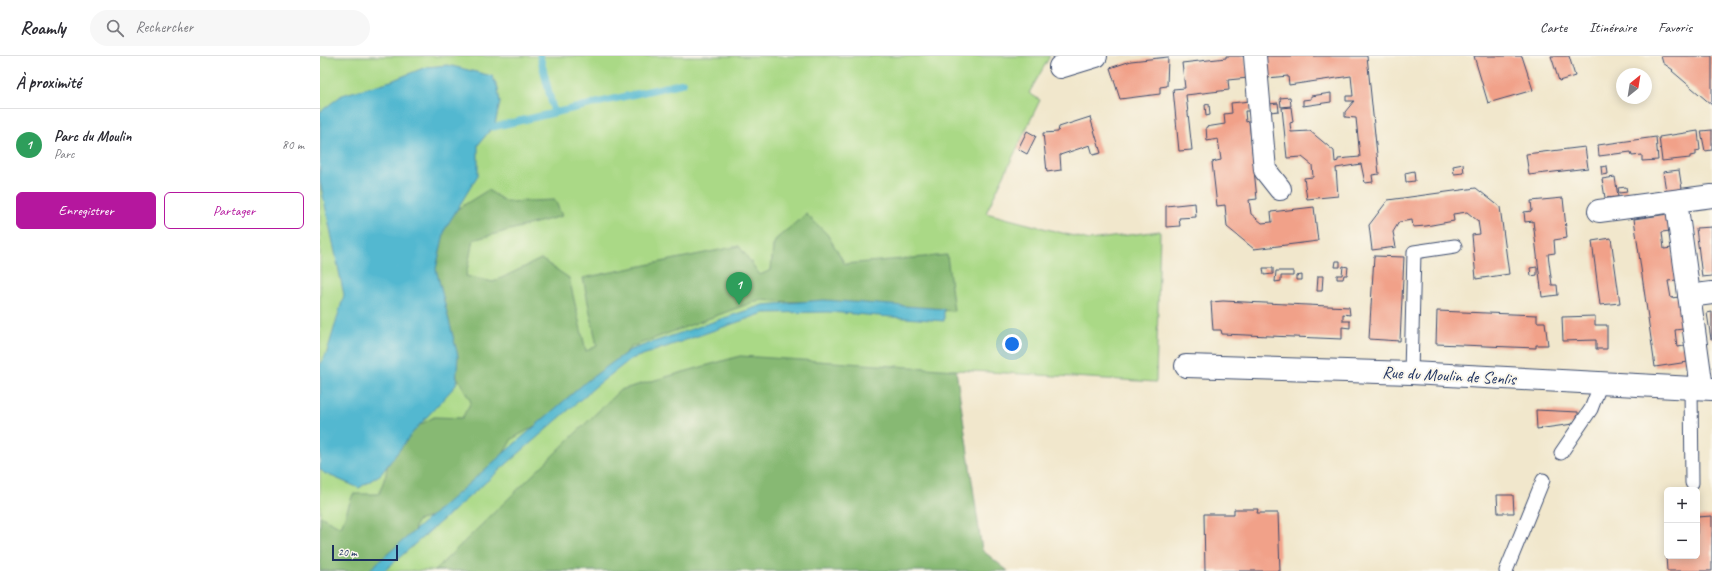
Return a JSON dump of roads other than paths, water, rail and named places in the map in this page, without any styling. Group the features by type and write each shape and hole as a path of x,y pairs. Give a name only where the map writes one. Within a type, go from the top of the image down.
{"street":[{"path":"1060,67 1096,56"},
{"path":"1255,56 1265,170 1280,189"},
{"path":"1599,211 1712,196"},
{"path":"1676,200 1702,388"},
{"path":"1689,296 1712,294"},
{"name":"Rue du Moulin de Senlis","path":"1186,366 1411,373 1702,388"}],"lane":[{"path":"1411,373 1414,252 1455,246"},
{"path":"1561,453 1591,409 1602,383"},
{"path":"1692,483 1702,388"},
{"path":"1506,571 1543,480"}],"water":[{"path":"448,65 492,76 498,88 500,103 495,124 478,145 478,175 445,229 436,269 458,356 456,385 414,431 381,474 359,488 324,473 320,469 320,365 327,352 344,295 320,181 320,112 342,95 391,81 426,67"},
{"path":"824,300 944,309 944,321 829,312 764,313 631,359 596,386 384,571 368,571 587,381 630,350 763,305"}],"waterway":[{"path":"540,56 554,113"},
{"path":"493,127 683,83"}],"place":[{"name":"Parc du Moulin","path":"739,305"}]}
